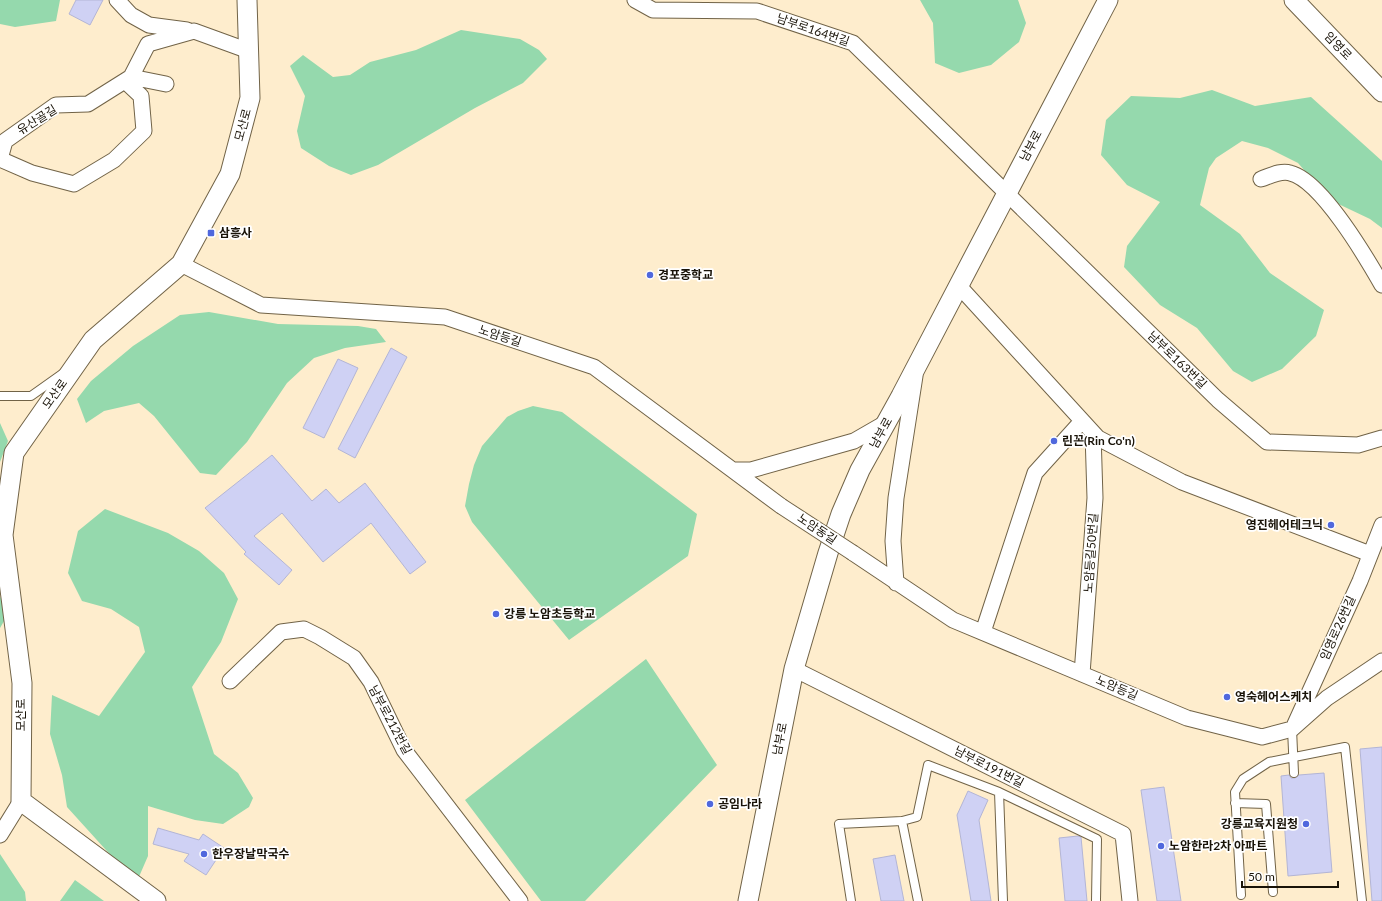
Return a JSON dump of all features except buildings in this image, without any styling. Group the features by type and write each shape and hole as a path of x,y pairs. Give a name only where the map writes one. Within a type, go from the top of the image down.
{"street":[{"path":"117,0 131,15 149,25 194,31 248,51"},
{"name":"모산로","path":"21,801 22,683 3,535 14,453 93,340 181,264 230,174 250,98 247,0"},
{"name":"남부로164번길","path":"635,0 653,10 757,11 853,43 1006,194"},
{"name":"남부로","path":"748,901 794,670 841,514 860,470 887,422 1108,0"},
{"name":"임영로","path":"1294,0 1382,92"},
{"path":"128,79 148,44 194,31"},
{"path":"128,79 166,84"},
{"path":"0,159 32,173 74,184 114,160 144,131 141,96 128,79"},
{"name":"유산골길","path":"0,159 5,141 56,105 88,104 128,79"},
{"path":"1261,179 1277,173 1289,172 1301,176 1311,184 1339,217 1382,285"},
{"name":"남부로163번길","path":"1006,194 1218,400 1267,442 1358,445 1382,438"},
{"name":"노암등길","path":"181,264 261,305 445,318 594,367 781,506"},
{"path":"958,285 1098,438 1182,482 1370,554"},
{"path":"896,583 893,541 896,498 917,364"},
{"path":"983,632 1035,473 1082,421"},
{"path":"734,470 752,470 854,441 887,422"},
{"name":"노암등길50번길","path":"1082,674 1095,498 1093,433"},
{"name":"노암동길","path":"781,506 852,553"},
{"name":"임영로26번길","path":"1292,729 1360,581 1382,525"},
{"name":"노암등길","path":"852,553 953,620 1188,718 1262,737 1292,729 1327,698 1382,661"},
{"name":"남부로212번길","path":"230,681 281,632 304,629 354,658 371,682 404,750 515,899"},
{"name":"남부로191번길","path":"794,670 1123,834 1130,901"},
{"path":"0,835 21,801 156,901"}],"lane":[{"path":"0,396 31,396 76,365"},
{"path":"1292,729 1294,773"},
{"path":"1241,895 1235,792 1243,779 1269,762 1344,747 1362,901"},
{"path":"851,901 840,824 902,821 917,817 928,765 999,792 1096,839 1096,901"},
{"path":"999,792 1003,901"},
{"path":"1235,802 1266,804 1273,892"},
{"path":"902,821 918,901"}],"green space":[{"path":"0,0 60,0 56,21 15,27 0,24"},
{"path":"920,0 1018,0 1026,23 1019,42 991,65 959,73 935,63 933,23"},
{"path":"461,30 520,39 539,50 547,59 523,83 475,108 378,165 351,175 329,166 301,148 297,131 305,96 290,66 303,55 333,77 350,75 370,62 416,50"},
{"path":"1212,90 1255,106 1311,97 1382,161 1382,228 1370,219 1330,200 1298,163 1268,148 1242,141 1216,158 1209,168 1200,205 1240,234 1270,273 1324,310 1316,336 1282,369 1252,382 1233,371 1197,328 1160,305 1124,267 1127,246 1160,202 1127,185 1101,155 1106,120 1131,96 1180,98"},
{"path":"209,312 278,324 358,326 376,329 386,342 345,348 314,358 287,383 247,442 216,475 200,473 154,416 139,403 104,411 86,423 77,399 91,381 133,346 180,315"},
{"path":"533,406 562,412 697,514 688,556 569,640 472,522 465,506 474,465 482,446 507,417 518,411"},
{"path":"0,423 8,441 0,462"},
{"path":"105,509 168,533 199,551 224,573 238,599 221,642 192,687 214,754 238,773 253,798 249,807 223,824 195,820 148,806 148,856 138,879 115,860 67,807 62,775 50,734 52,695 99,716 145,652 139,627 111,609 82,601 68,573 78,531"},
{"path":"0,596 7,616 0,628"},
{"path":"646,659 717,765 585,901 541,901 465,800"},
{"path":"0,854 25,892 26,901 0,901"},
{"path":"75,880 104,901 60,901"}],"place":[{"name":"삼흥사","path":"211,233"},
{"name":"경포중학교","path":"650,275"},
{"name":"린꼰(Rin Co'n)","path":"1054,441"},
{"name":"영진헤어테크닉","path":"1331,525"},
{"name":"강릉 노암초등학교","path":"496,614"},
{"name":"영숙헤어스케치","path":"1227,697"},
{"name":"공임나라","path":"710,804"},
{"name":"강릉교육지원청","path":"1306,824"},
{"name":"노암한라2차 아파트","path":"1161,846"},
{"name":"한우장날막국수","path":"204,854"}]}
